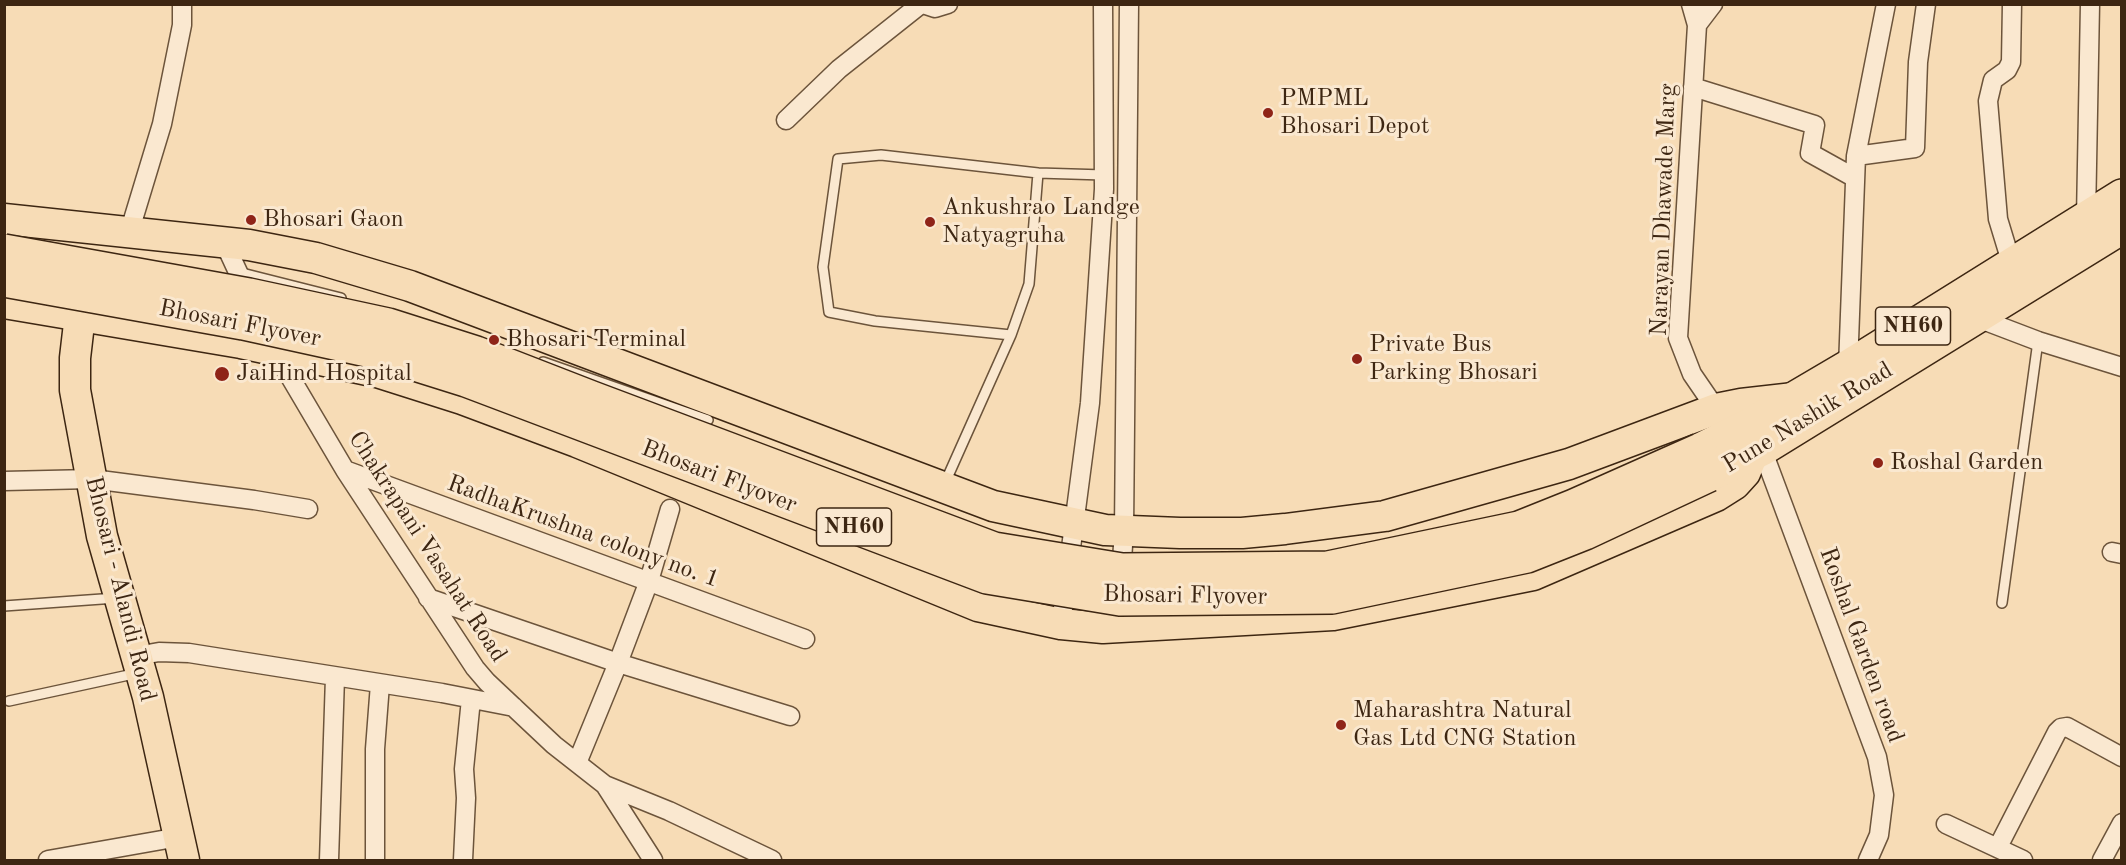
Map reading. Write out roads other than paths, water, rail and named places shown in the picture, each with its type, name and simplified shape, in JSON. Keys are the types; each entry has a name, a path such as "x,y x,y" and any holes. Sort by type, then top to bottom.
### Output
{"highway":[{"name":"Pune Nashik Road","path":"1705,463 1746,427 1848,367 2121,196"},
{"name":"Pune Nashik Road","path":"1705,463 1758,452 2121,227"},
{"name":"Bhosari Flyover","path":"4,251 249,295 388,325 476,353 592,399 994,549 1122,570 1328,568 1519,528 1574,506 1705,463"},
{"name":"Bhosari Flyover","path":"4,280 243,323 380,352 466,380 987,577 1120,599 1332,597 1527,555 1585,533 1705,463"}],"main road":[{"path":"4,219 224,242 316,258 410,286 712,411 943,487 993,506 1105,530 1180,533 1242,532 1297,528 1385,516 1569,464 1716,409 1794,398"},
{"path":"4,303 274,350 377,372 462,399 677,498 978,606 1061,624 1119,628 1333,615 1533,575 1716,496 1745,473 1758,452"},
{"name":"Bhosari - Alandi Road","path":"80,315 75,358 75,390 102,536 139,664 182,849"},
{"path":"677,498 712,411"}],"street":[{"path":"129,233 162,124 182,25 183,4"},
{"path":"786,120 839,69 922,4 935,8 948,4"},
{"path":"1061,624 1086,435 1104,175 1103,4"},
{"path":"1119,628 1124,530 1130,4"},
{"name":"Narayan Dhawade Marg","path":"1691,4 1697,24 1678,338 1692,374 1716,409"},
{"path":"1697,24 1713,4"},
{"path":"1848,367 1856,156 1886,4"},
{"path":"1856,156 1915,148 1917,62 1926,4"},
{"path":"2012,4 2011,62 2007,70 1993,80 1988,100 1998,219 2012,265"},
{"path":"2086,218 2090,4"},
{"path":"1692,87 1815,125 1810,153 1855,178"},
{"name":"Chakrapani Vasahat Road","path":"224,242 274,350 345,470 475,668 554,745 605,785 653,861"},
{"path":"1975,317 2038,341 2121,367"},
{"name":"Roshal Garden road","path":"1758,452 1877,757 1884,795 1879,835 1868,861"},
{"name":"RadhaKrushna colony no. 1","path":"345,470 805,639"},
{"path":"4,481 92,479 308,509"},
{"path":"577,763 649,581 677,498"},
{"path":"428,598 618,663 790,717"},
{"path":"139,664 159,652 189,653 516,708"},
{"path":"329,861 335,677"},
{"path":"375,861 375,749 380,684"},
{"path":"463,861 466,798 464,769 471,699"},
{"path":"1998,847 2056,732 2061,728 2067,728 2121,757"},
{"path":"605,785 669,811 772,861"},
{"path":"2102,861 2121,823"},
{"path":"1946,824 2023,861"},
{"path":"48,861 182,849"}],"lane":[{"path":"1011,335 875,321 829,312 823,267 838,159 881,155 1038,173 1104,175"},
{"path":"943,487 1011,335 1029,284 1038,173"},
{"path":"238,272 354,302"},
{"path":"2002,603 2038,341"},
{"path":"534,359 712,411"},
{"path":"4,606 120,597"},
{"path":"9,701 139,664"}],"place":[{"name":"PMPML Bhosari Depot","path":"1268,113"},
{"name":"Bhosari Gaon","path":"251,220"},
{"name":"Ankushrao Landge Natyagruha","path":"930,222"},
{"name":"Bhosari Terminal","path":"494,340"},
{"name":"Private Bus Parking Bhosari","path":"1357,359"},
{"name":"JaiHind Hospital","path":"222,374"},
{"name":"Roshal Garden","path":"1878,463"},
{"name":"Maharashtra Natural Gas Ltd CNG Station","path":"1341,725"}]}
